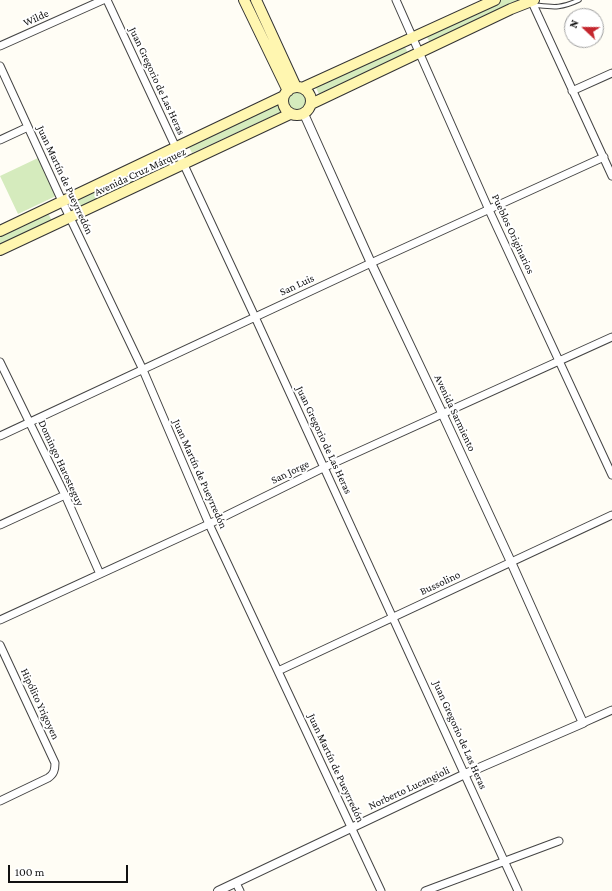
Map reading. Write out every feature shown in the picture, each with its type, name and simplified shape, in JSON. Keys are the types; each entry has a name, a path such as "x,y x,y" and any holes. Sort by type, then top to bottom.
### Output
{"main road":[{"path":"244,0 292,91"},
{"path":"256,0 292,91"},
{"name":"Avenida Cruz Márquez","path":"0,230 176,148 292,91 495,0"},
{"path":"311,104 511,9 533,1"},
{"path":"292,91 308,92 311,104 308,111 297,116 290,114 284,108 283,100 292,91"},
{"name":"Avenida Cruz Márquez","path":"0,250 290,114"}],"street":[{"name":"Wilde","path":"0,46 103,0"},
{"name":"Juan Gregorio de Las Heras","path":"107,0 256,317 518,891"},
{"name":"Pueblos Originarios","path":"396,0 489,210 612,475"},
{"path":"533,1 572,92 612,176"},
{"name":"Juan Martín de Pueyrredón","path":"0,66 62,201 143,370 209,524 381,891"},
{"path":"572,92 612,73"},
{"name":"Avenida Sarmiento","path":"304,114 371,263 511,562 583,723"},
{"path":"0,140 28,127"},
{"name":"San Luis","path":"0,436 371,263 604,158"},
{"name":"San Jorge","path":"0,620 209,524 325,467 612,337"},
{"name":"Domingo Harosteguy","path":"0,362 65,495 100,574"},
{"path":"0,525 65,495"},
{"name":"Bussolino","path":"278,671 612,515"},
{"name":"Hipólito Yrigoyen","path":"0,645 55,763 54,774 0,801"},
{"name":"Norberto Lucangioli","path":"218,891 465,774 612,710"},
{"path":"426,891 559,842"},
{"path":"236,883 240,891"}],"lane":[{"path":"533,1 558,7 566,6 579,0"}],"green space":[{"path":"501,0 518,0 519,2 430,43 426,35"},
{"path":"404,45 408,53 319,94 315,86"},
{"path":"297,92 303,95 306,101 303,107 297,110 291,107 288,101 291,95"},
{"path":"277,104 281,112 192,153 188,145"},
{"path":"38,158 56,196 18,214 0,176"},
{"path":"165,158 169,166 80,207 76,199"},
{"path":"48,213 52,221 0,245 0,235"}]}
